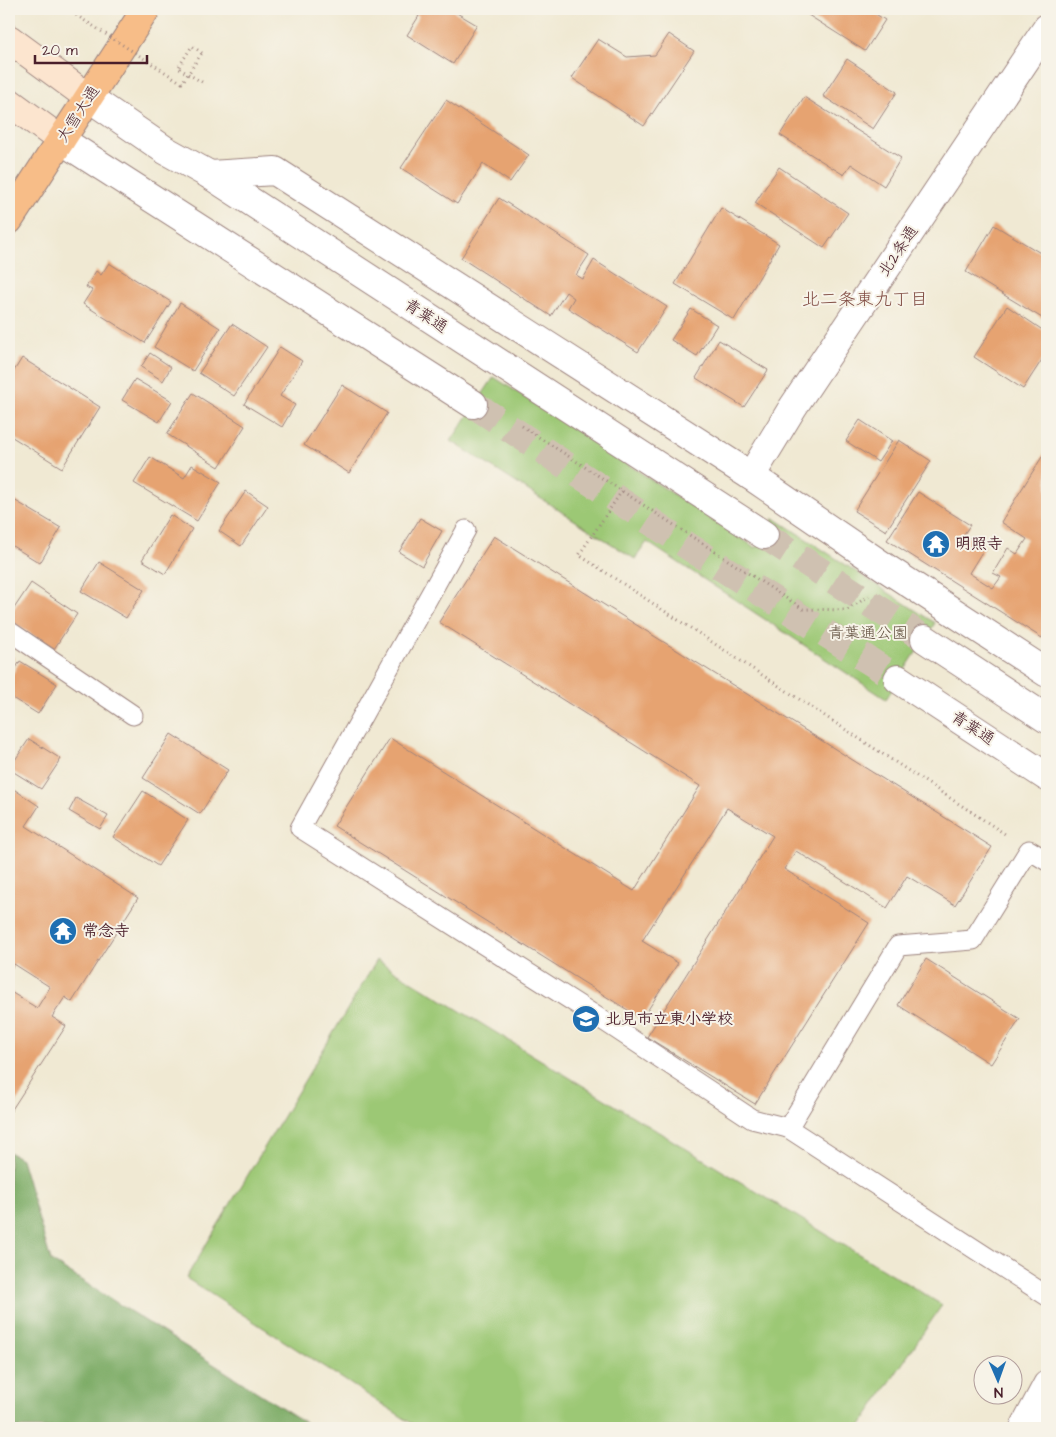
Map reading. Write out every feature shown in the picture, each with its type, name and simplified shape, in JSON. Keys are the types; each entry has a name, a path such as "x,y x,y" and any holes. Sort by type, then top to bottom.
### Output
{"highway":[{"name":"大雪大通","path":"9,220 146,9"}],"main road":[{"path":"9,39 88,97"},
{"path":"9,102 61,140"}],"street":[{"name":"北2条通","path":"751,476 793,407 1047,28"},
{"name":"青葉通","path":"88,97 165,150 210,175 764,535"},
{"path":"61,140 473,404"},
{"path":"210,175 275,171 751,476 889,570 1047,673"},
{"path":"925,639 1047,719"},
{"name":"青葉通","path":"898,680 1047,777"},
{"path":"1024,1428 1045,1395"}],"lane":[{"path":"466,530 300,828 607,1023 752,1119 788,1128 1047,1296"},
{"path":"9,631 133,715"},
{"path":"788,1128 898,946 973,940 1029,850 1047,861"}],"path":[{"path":"80,9 76,15 182,83 202,53 192,46 178,68 202,82"},
{"path":"622,491 579,555 1029,850"}],"green space":[{"name":"青葉通公園","path":"494,377 756,548 774,518 935,623 886,699 647,542 635,559 451,441"},
{"path":"377,960 942,1305 859,1428 419,1428 186,1278"},
{"path":"9,1152 21,1159 51,1261 314,1428 9,1428"}],"building":[{"path":"408,9 450,9 477,25 453,64 407,35 419,16"},
{"path":"808,9 868,9 885,20 865,51 805,13"},
{"path":"669,34 694,51 644,126 572,78 598,39 627,57 655,55"},
{"path":"847,59 897,92 873,129 823,96"},
{"path":"804,97 901,158 884,186 851,164 844,175 780,135"},
{"path":"446,100 529,155 510,182 483,164 457,204 401,168"},
{"path":"779,167 848,213 824,248 755,203"},
{"path":"499,198 589,255 576,275 583,279 594,260 667,307 638,352 568,308 574,298 566,292 551,316 461,258"},
{"path":"721,208 779,244 734,320 675,284"},
{"path":"994,225 1047,257 1047,321 966,272"},
{"path":"109,263 171,302 145,343 83,304 92,290 86,287 96,271 101,275"},
{"path":"180,303 220,328 193,371 154,347"},
{"path":"1007,306 1047,333 1047,352 1023,389 974,357"},
{"path":"691,309 717,325 697,356 671,340"},
{"path":"232,324 267,347 234,396 199,373"},
{"path":"719,340 768,370 744,407 696,378"},
{"path":"280,347 302,361 280,396 295,405 282,427 244,404"},
{"path":"150,353 171,367 163,381 141,367"},
{"path":"22,358 100,407 62,468 9,435 9,379"},
{"path":"135,379 172,401 159,422 122,400"},
{"path":"342,385 387,413 349,473 304,445"},
{"path":"193,393 245,426 219,467 167,434"},
{"path":"860,420 892,441 878,462 846,441"},
{"path":"899,440 931,461 886,531 854,511"},
{"name":"明照寺","path":"1047,449 1047,629 1042,638 887,540 918,492 970,525 964,534 985,547 969,573 993,588 1001,577 993,573 1008,548 1017,554 1027,539 1001,522"},
{"path":"150,457 184,478 192,465 221,482 197,521 134,483"},
{"path":"246,491 268,506 241,546 219,531"},
{"path":"9,497 61,528 40,563 9,544"},
{"path":"170,515 192,529 165,574 142,560"},
{"path":"420,518 442,531 422,566 399,552"},
{"path":"494,536 992,847 955,905 907,876 887,908 796,851 784,869 869,923 755,1104 647,1037 773,836 727,808 642,941 678,963 642,1019 334,826 390,738 634,891 700,786 439,622"},
{"path":"99,562 144,590 126,618 81,591"},
{"path":"31,583 77,614 54,649 9,620 9,616"},
{"path":"9,654 14,658 9,667"},
{"path":"20,661 57,684 38,714 9,696 9,680"},
{"path":"171,734 228,770 200,814 143,778"},
{"path":"29,739 61,759 41,789 9,769"},
{"name":"常念寺","path":"9,786 39,806 26,826 138,898 72,1002 65,997 52,1017 66,1026 9,1114 9,991 37,1008 50,987 14,964 9,973"},
{"path":"143,791 188,820 158,866 113,837"},
{"path":"76,798 108,816 100,829 69,811"},
{"path":"926,959 1020,1019 991,1064 898,1005"}],"tunnel":[{"path":"473,404 691,548 898,679"},
{"path":"764,535 925,639"}],"place":[{"name":"明照寺","path":"936,544"},
{"name":"常念寺","path":"63,931"},
{"name":"北見市立東小学校","path":"586,1019"}],"district":[{"name":"北二条東九丁目","path":"865,299"}]}
